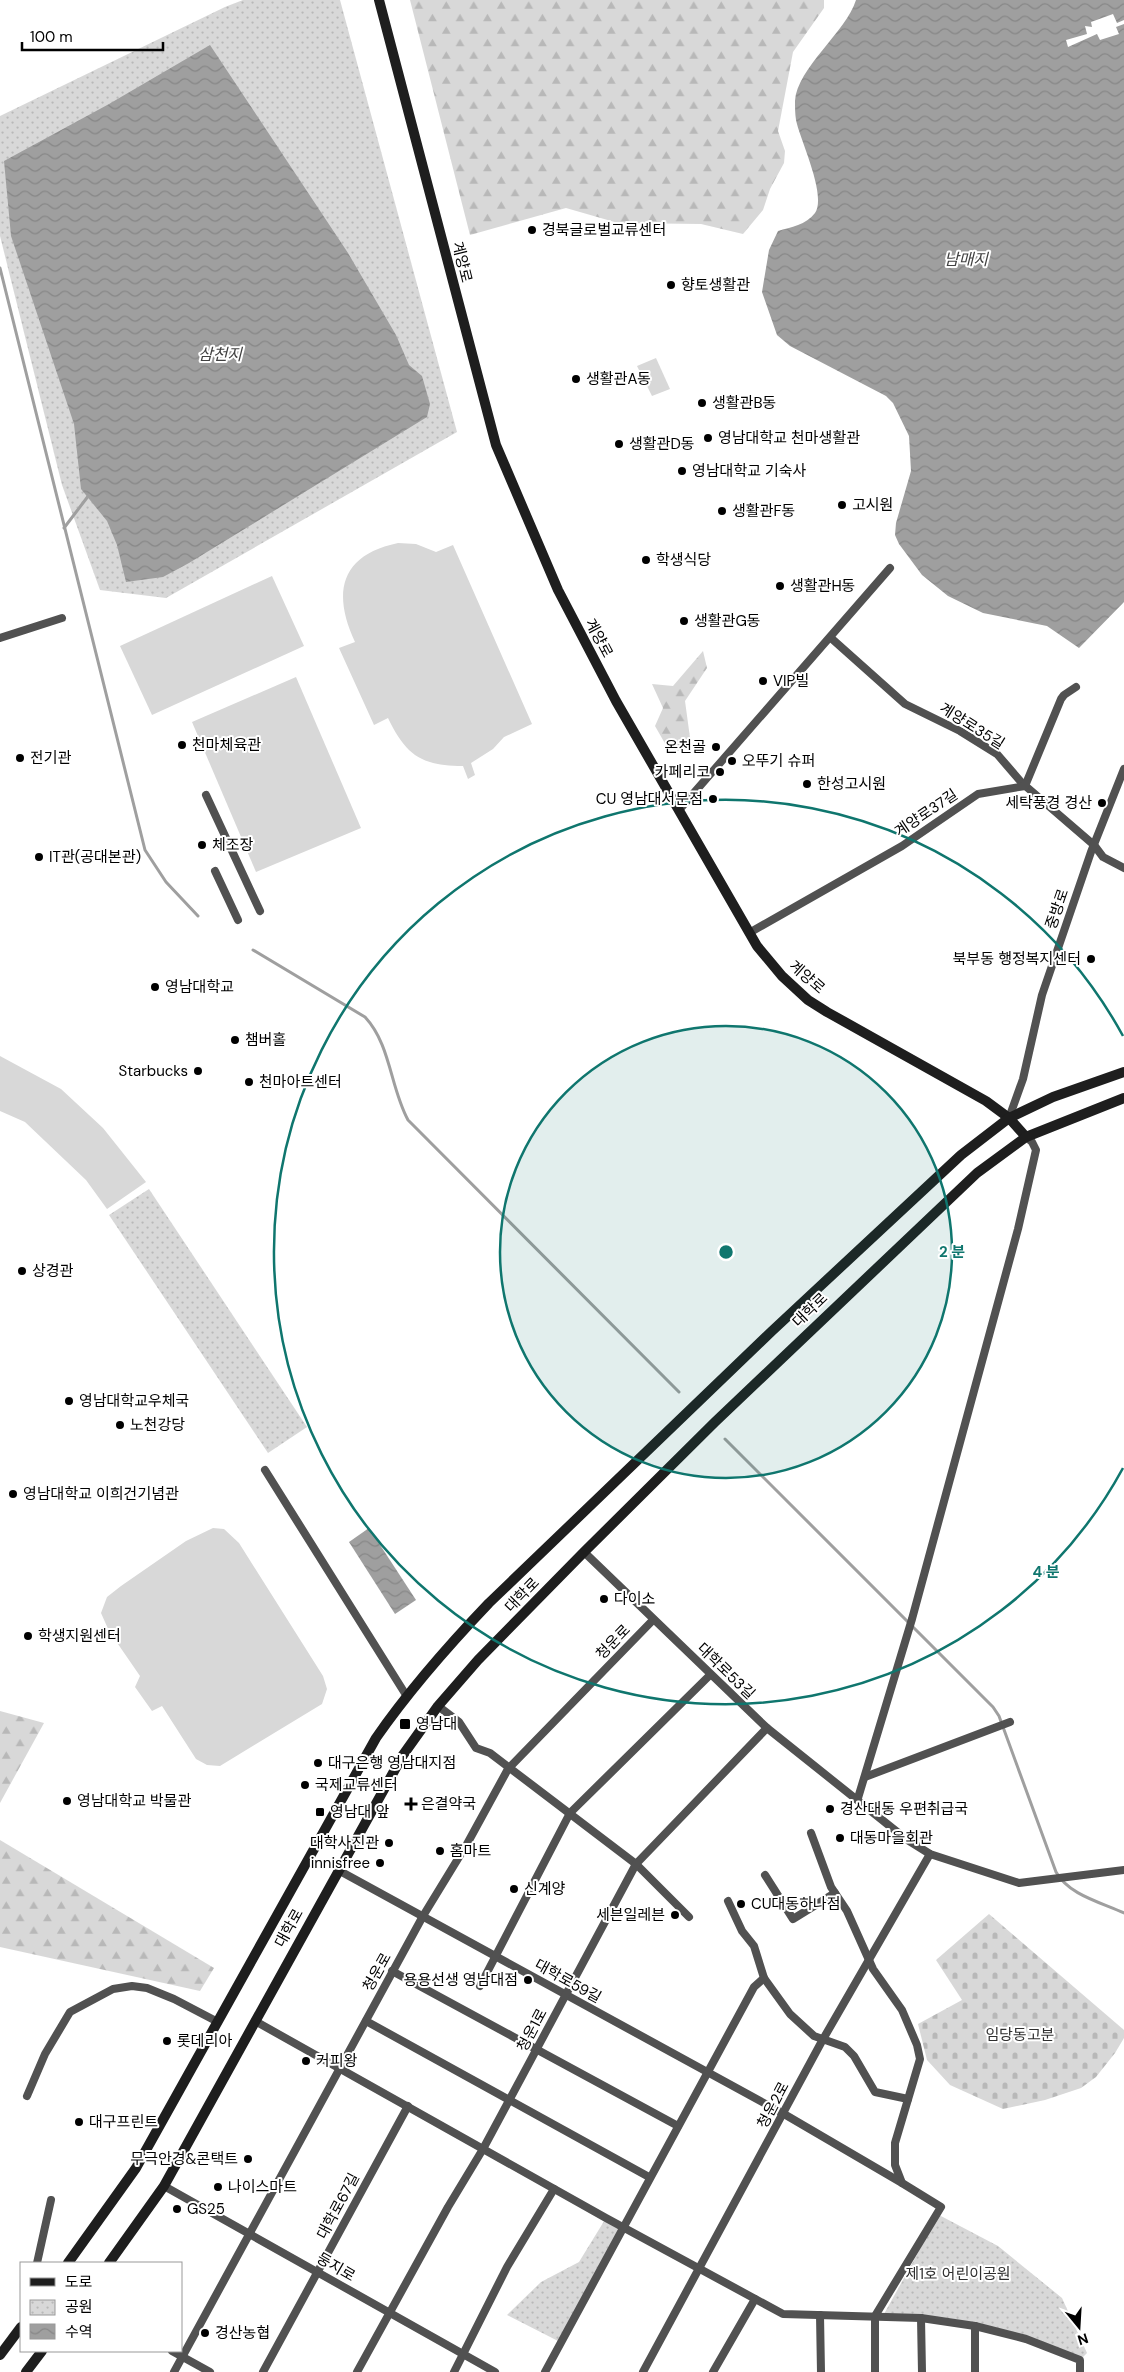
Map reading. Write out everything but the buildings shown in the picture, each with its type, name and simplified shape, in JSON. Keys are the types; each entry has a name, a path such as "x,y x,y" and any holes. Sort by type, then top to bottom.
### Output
{"main road":[{"name":"계양로","path":"379,0 496,445 558,590 584,642 679,810 749,933 782,976 808,1000 986,1101 1008,1118 1026,1138"},
{"path":"69,2262 136,2168 216,2021 376,1738 406,1694 489,1603 765,1338 961,1155 1008,1118 1052,1097 1124,1072"},
{"name":"대학로","path":"110,2262 164,2186 403,1755 438,1706 478,1660 714,1422 977,1173 1026,1138 1124,1098"},
{"path":"0,2355 20,2328"},
{"path":"31,2352 34,2361 33,2372"},
{"path":"26,2372 41,2352"}],"street":[{"path":"679,810 831,638 890,568"},
{"path":"0,638 62,618"},
{"name":"계양로35길","path":"831,638 906,704 960,731 997,754 1025,786 1094,845 1103,857 1124,868"},
{"path":"1025,786 1061,699 1076,687"},
{"name":"중방로","path":"1008,1118 1023,1079 1042,995 1094,845 1124,769"},
{"name":"계양로37길","path":"749,933 902,846 978,794 1025,786"},
{"path":"206,795 260,911"},
{"path":"216,871 238,920"},
{"path":"858,1798 906,1631 912,1619 1018,1229 1036,1150 1032,1142 1026,1138"},
{"path":"265,1470 406,1694"},
{"name":"대학로53길","path":"584,1552 767,1728 858,1798 906,1839 930,1854 1019,1883 1124,1870"},
{"name":"청운로","path":"174,2372 423,1916 467,1844 508,1769 653,1620"},
{"path":"480,1986 570,1813 710,1675"},
{"path":"438,1706 459,1722 476,1748 490,1753 508,1769 570,1813 636,1864 689,1917"},
{"path":"865,1777 1010,1722"},
{"name":"청운1로","path":"357,2372 510,2100 636,1864 767,1728"},
{"path":"811,1833 825,1874 847,1911 868,1959 902,2010 917,2045 920,2059 895,2143 895,2165 902,2183"},
{"name":"청운2로","path":"643,2372 698,2267 784,2114 822,2041 930,1854"},
{"name":"대학로59길","path":"338,1870 784,2114 941,2207 875,2316"},
{"path":"765,1876 793,1919 835,1893"},
{"path":"728,1901 742,1931 754,1946 764,1978 790,2014 822,2041 845,2047 854,2056 874,2092 908,2099"},
{"path":"392,1972 678,2126"},
{"path":"545,2372 622,2226 754,1987 764,1978"},
{"path":"27,2096 45,2054 70,2012 112,1989 132,1986 147,1988 174,1999 216,2021"},
{"path":"366,2020 649,2177"},
{"path":"254,2021 554,2189 783,2314 921,2318 975,2326 1026,2339 1080,2360 1080,2372"},
{"name":"대학로67길","path":"263,2372 408,2106"},
{"name":"둥지로","path":"164,2186 495,2372"},
{"path":"454,2372 507,2267 554,2189"},
{"path":"37,2262 51,2200"},
{"path":"723,2372 714,2370 755,2298"},
{"path":"820,2315 821,2372"},
{"path":"875,2316 875,2372"},
{"path":"921,2318 922,2372"},
{"path":"975,2326 975,2372"},
{"path":"174,2352 210,2372"}],"green space":[{"name":"삼천지","path":"243,0 340,0 457,432 166,598 100,590 62,485 0,236 0,116"},
{"path":"410,0 824,0 824,8 793,52 778,131 785,151 784,163 770,189 763,210 743,234 701,224 618,223 566,208 470,235"},
{"path":"656,358 670,389 652,396 637,366"},
{"path":"398,543 416,544 436,552 453,545 532,724 504,737 493,749 471,763 475,775 468,779 463,766 436,764 417,756 401,741 388,718 374,725 339,648 355,642 344,608 343,592 346,579 353,567 364,557 379,549"},
{"path":"272,576 304,646 152,715 120,646"},
{"path":"703,651 707,668 685,701 691,745 671,754 655,726 663,708 652,684 673,686"},
{"path":"296,677 361,828 256,872 192,722"},
{"path":"0,1056 61,1089 103,1128 146,1182 107,1209 86,1180 25,1122 0,1111"},
{"path":"149,1189 307,1427 268,1453 109,1215"},
{"path":"213,1528 224,1529 239,1543 323,1676 327,1689 322,1704 220,1766 207,1765 196,1759 162,1706 152,1711 135,1687 140,1676 109,1631 101,1613 107,1597 121,1586 186,1541"},
{"path":"0,1711 44,1723 0,1803"},
{"path":"0,1840 214,1968 200,1991 0,1947"},
{"name":"임당동고분","path":"989,1914 1124,2030 1124,2038 1115,2053 1096,2077 1081,2088 1045,2100 1003,2109 950,2085 927,2060 918,2024 962,2000 936,1960"},
{"name":"제1호 어린이공원","path":"939,2215 998,2246 1062,2298 1087,2353 1080,2360 1008,2334 955,2319 884,2314"},
{"path":"606,2218 622,2226 560,2342 507,2315 541,2282 579,2262"}],"water":[{"name":"남매지","path":"856,0 1124,0 1124,602 1079,648 1047,626 983,613 948,596 922,575 899,544 895,535 896,523 911,471 909,436 893,403 886,396 790,346 777,335 762,292 769,250 778,231 807,220 815,213 818,205 818,194 812,167 796,120 795,101 798,88 813,63 843,25"},
{"name":"삼천지","path":"210,45 348,253 396,335 409,365 422,376 430,404 427,417 189,563 163,577 126,582 117,545 107,521 81,489 74,424 11,236 4,161 109,104"},
{"path":"369,1528 416,1600 395,1614 349,1542"}],"pier":[{"path":"1113,14 1117,23 1124,20 1124,24 1116,27 1119,34 1100,40 1097,34 1068,47 1066,40 1087,34 1085,26 1092,27 1091,22"}],"waterway":[{"path":"0,268 145,850 166,882 198,916"},
{"path":"64,528 89,495"},
{"path":"253,950 365,1017 374,1028 380,1040 397,1094 408,1120 679,1392"},
{"path":"725,1439 993,1707 999,1716 1056,1872 1069,1887 1077,1892 1124,1913"}],"place":[{"name":"경북글로벌교류센터","path":"532,230"},
{"name":"향토생활관","path":"671,285"},
{"name":"생활관A동","path":"576,379"},
{"name":"생활관B동","path":"702,403"},
{"name":"영남대학교 천마생활관","path":"708,438"},
{"name":"생활관D동","path":"619,444"},
{"name":"영남대학교 기숙사","path":"682,471"},
{"name":"고시원","path":"842,505"},
{"name":"생활관F동","path":"722,511"},
{"name":"학생식당","path":"646,560"},
{"name":"생활관H동","path":"780,586"},
{"name":"생활관G동","path":"684,621"},
{"name":"VIP빌","path":"763,681"},
{"name":"천마체육관","path":"182,745"},
{"name":"온천골","path":"716,747"},
{"name":"전기관","path":"20,758"},
{"name":"오뚜기 슈퍼","path":"732,761"},
{"name":"카페리코","path":"720,772"},
{"name":"한성고시원","path":"807,784"},
{"name":"CU 영남대서문점","path":"713,799"},
{"name":"세탁풍경 경산","path":"1102,803"},
{"name":"체조장","path":"202,845"},
{"name":"IT관(공대본관)","path":"39,857"},
{"name":"북부동 행정복지센터","path":"1091,959"},
{"name":"영남대학교","path":"155,987"},
{"name":"챔버홀","path":"235,1040"},
{"name":"Starbucks","path":"198,1071"},
{"name":"천마아트센터","path":"249,1082"},
{"name":"상경관","path":"22,1271"},
{"name":"영남대학교우체국","path":"69,1401"},
{"name":"노천강당","path":"120,1425"},
{"name":"영남대학교 이희건기념관","path":"13,1494"},
{"name":"다이소","path":"604,1599"},
{"name":"학생지원센터","path":"28,1636"},
{"name":"영남대","path":"405,1724"},
{"name":"대구은행 영남대지점","path":"318,1763"},
{"name":"국제교류센터","path":"305,1785"},
{"name":"영남대학교 박물관","path":"67,1801"},
{"name":"은결약국","path":"411,1804"},
{"name":"경산대동 우편취급국","path":"830,1809"},
{"name":"영남대 앞","path":"320,1812"},
{"name":"대동마을회관","path":"840,1838"},
{"name":"대학사진관","path":"389,1843"},
{"name":"홈마트","path":"440,1851"},
{"name":"innisfree","path":"380,1863"},
{"name":"신계양","path":"514,1889"},
{"name":"CU대동하나점","path":"741,1904"},
{"name":"세븐일레븐","path":"675,1915"},
{"name":"용용선생 영남대점","path":"528,1980"},
{"name":"롯데리아","path":"167,2041"},
{"name":"커피왕","path":"306,2061"},
{"name":"대구프린트","path":"79,2122"},
{"name":"무극안경&콘택트","path":"248,2159"},
{"name":"나이스마트","path":"218,2187"},
{"name":"GS25","path":"177,2209"},
{"name":"경산농협","path":"205,2333"}]}
